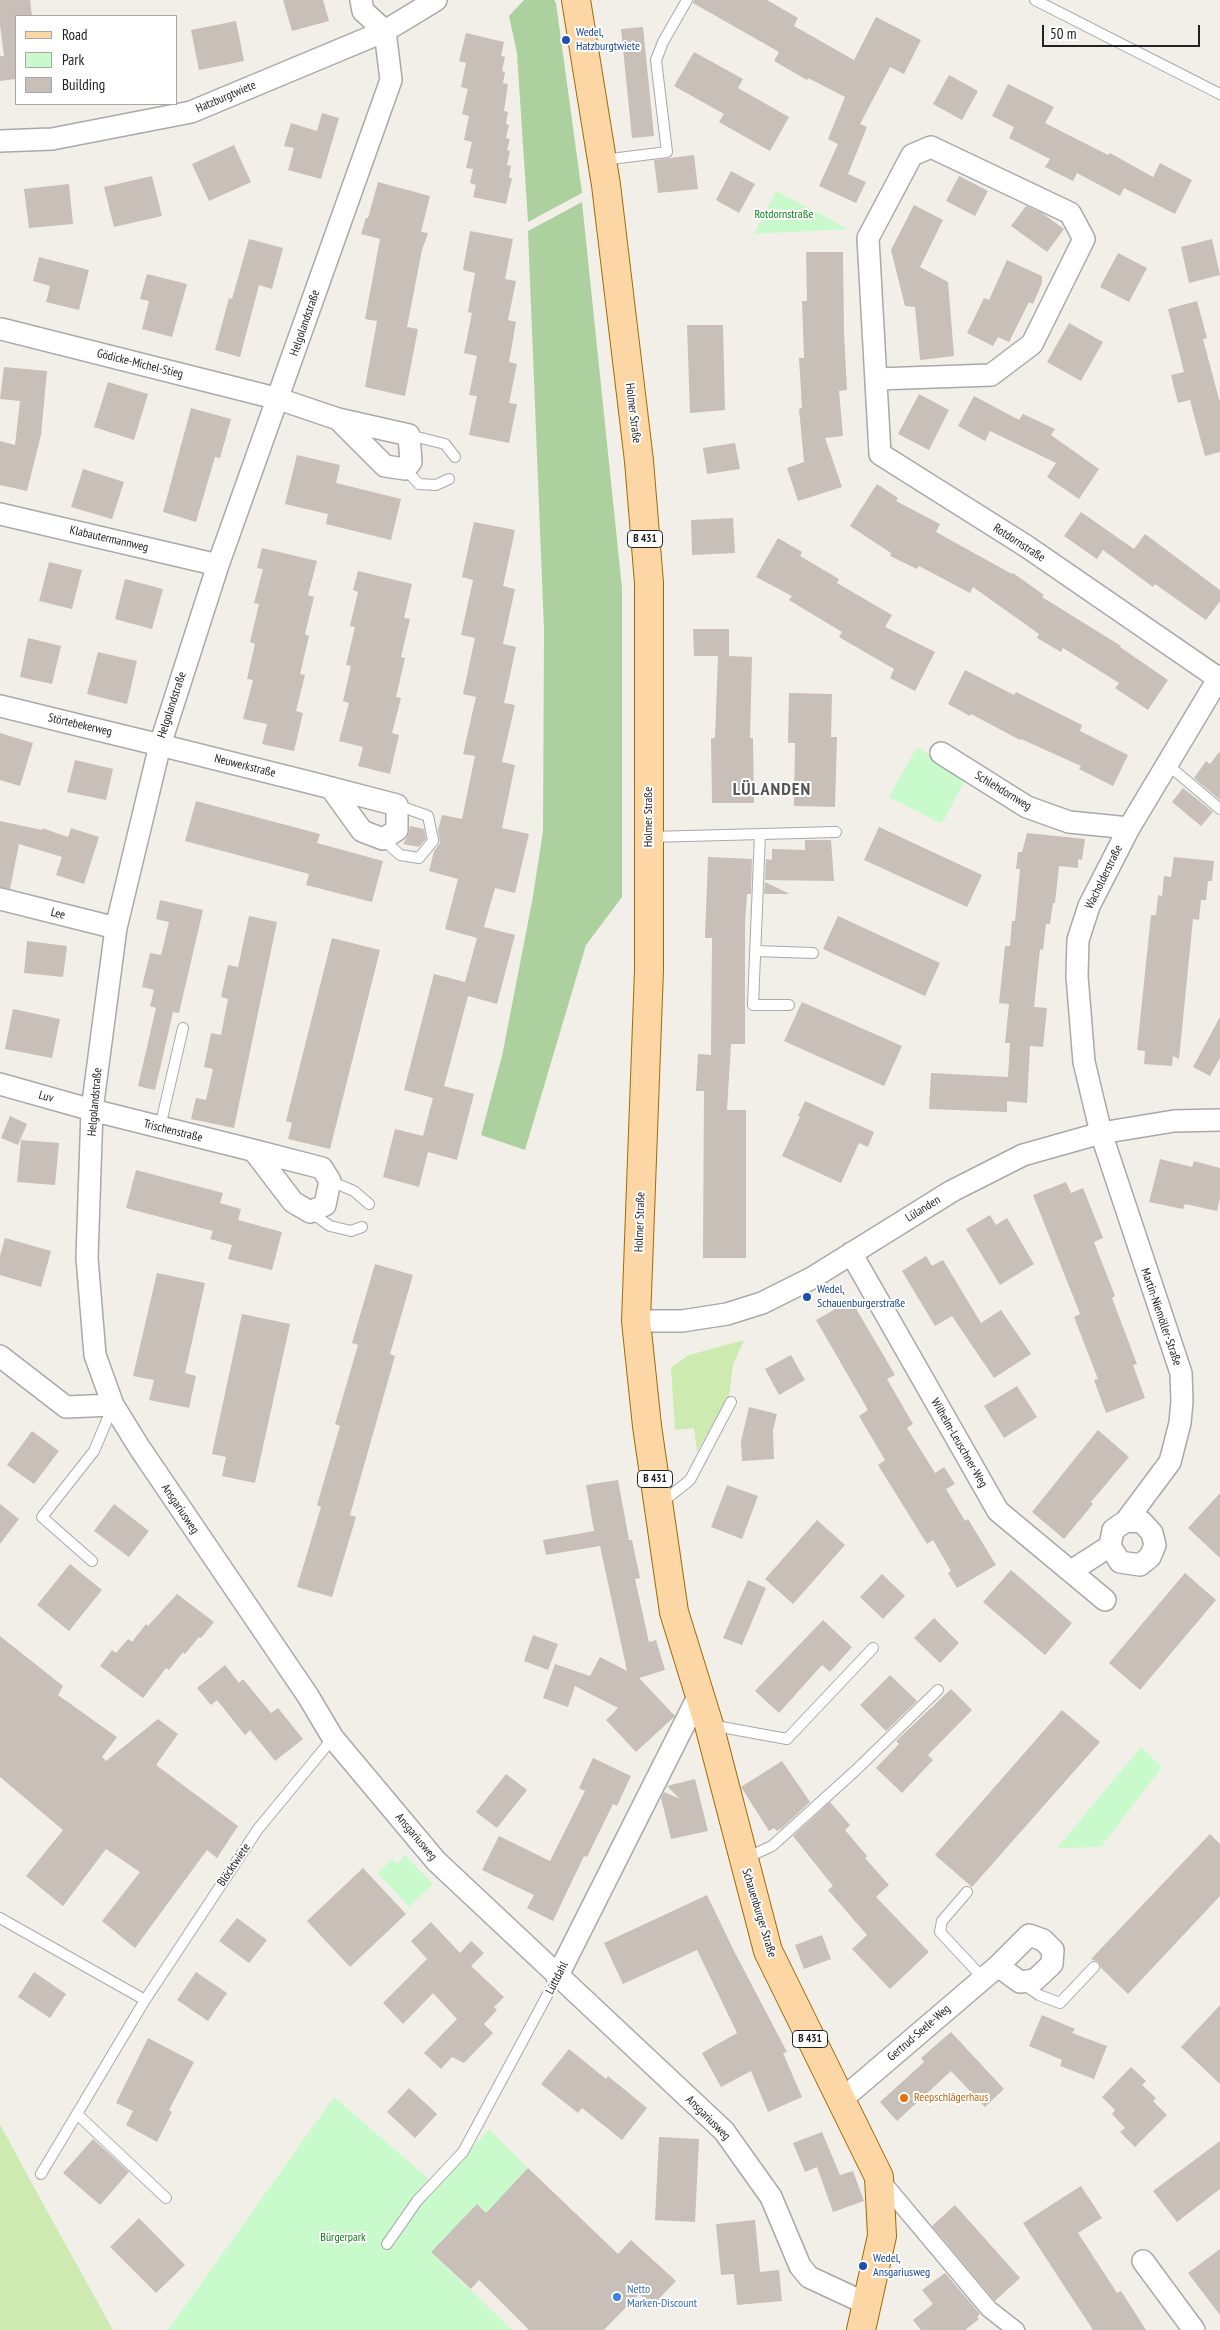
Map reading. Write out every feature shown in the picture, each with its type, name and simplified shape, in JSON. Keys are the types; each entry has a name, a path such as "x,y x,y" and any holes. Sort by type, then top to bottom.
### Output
{"main road":[{"name":"Holmer Straße","path":"576,0 602,160 640,461 649,583 649,970 636,1321 647,1426 674,1612 681,1634"},
{"name":"Schauenburger Straße","path":"681,1634 709,1725 742,1859 768,1951 879,2177 882,2236 867,2304"},
{"name":"B 431","path":"862,2330 867,2304"}],"street":[{"path":"361,0 363,10 385,31"},
{"name":"Hatzburgtwiete","path":"0,141 52,139 191,112 385,31 436,0"},
{"name":"Helgolandstraße","path":"114,1405 95,1355 88,1258 92,1110 116,928 160,744 218,564 279,399 391,80 385,31"},
{"name":"Rotdornstraße","path":"877,379 991,375 1032,344 1084,239 1070,213 931,147 912,156 868,238 880,454 1026,546 1219,677"},
{"name":"Gödicke-Michel-Stieg","path":"1,329 279,399 338,419 410,435"},
{"path":"338,419 385,466 406,469 411,462 410,435"},
{"name":"Klabautermannweg","path":"0,514 218,564"},
{"name":"Wacholderstraße","path":"1100,1133 1084,1062 1077,976 1078,940 1089,906 1129,828 1219,677"},
{"name":"Störtebekerweg","path":"0,706 160,744"},
{"name":"Neuwerkstraße","path":"160,744 397,805"},
{"name":"Schlehdornweg","path":"941,753 1026,807 1069,822 1129,828"},
{"path":"331,788 362,831 383,840 397,830 397,805"},
{"name":"Lee","path":"0,899 116,928"},
{"name":"Luv","path":"0,1084 92,1110"},
{"name":"Trischenstraße","path":"92,1110 322,1168 330,1181"},
{"name":"Lülanden","path":"636,1321 682,1321 727,1314 753,1306 812,1278 952,1192 1023,1155 1100,1133 1174,1121 1220,1120"},
{"name":"Martin-Niemöller-Straße","path":"1100,1133 1181,1373 1180,1423 1170,1462 1126,1521 1113,1530 1110,1546"},
{"path":"254,1151 292,1202 310,1212 325,1205 330,1181"},
{"name":"Wilhelm-Leuschner-Weg","path":"851,1253 998,1511 1105,1600"},
{"path":"0,1356 66,1407 114,1405"},
{"name":"Ansgariusweg","path":"114,1405 139,1447 308,1696 334,1738 436,1861 724,2131 771,2196 800,2266 809,2277 867,2304"},
{"path":"1070,1571 1110,1546 1120,1562 1140,1564 1150,1557 1155,1546 1152,1533 1142,1522 1126,1521"},
{"name":"Lüttdahl","path":"558,1977 699,1695"},
{"name":"Gertrud-Seele-Weg","path":"840,2100 991,1972 1029,1934 1043,1940 1053,1950 1052,1964 1035,1980 1020,1982"},
{"path":"991,1972 1020,1982"},
{"path":"879,2177 989,2309 1016,2330"},
{"path":"1143,2260 1194,2330"}],"lane":[{"path":"602,160 667,152 656,60 663,42 673,29 687,0"},
{"path":"1035,0 1220,94"},
{"path":"410,435 445,444 455,457"},
{"path":"406,469 419,484 436,485 449,479"},
{"path":"1167,764 1220,810"},
{"path":"383,840 400,855 418,858 433,841 428,816 397,805"},
{"path":"649,837 836,832"},
{"path":"760,834 753,1005 789,1005"},
{"path":"755,951 813,953"},
{"path":"160,1127 183,1028"},
{"path":"330,1181 354,1191 368,1204"},
{"path":"310,1212 330,1226 351,1231 362,1227"},
{"path":"659,1505 690,1480 731,1402"},
{"path":"92,1561 42,1517 94,1451 114,1405"},
{"path":"709,1725 788,1739 873,1648"},
{"path":"742,1859 772,1846 856,1770 938,1690"},
{"name":"Blöcktwiete","path":"41,2174 145,2000 258,1830 334,1738"},
{"path":"967,1892 942,1921 940,1932 991,1972"},
{"path":"0,1918 145,2000"},
{"path":"1020,1982 1039,1995 1060,2003 1094,1967"},
{"name":"Lüttdahl","path":"388,2244 417,2201 463,2152 558,1977"},
{"path":"77,2114 166,2198"}],"green space":[{"path":"524,0 554,0 556,3 582,193 528,222 517,53 509,16"},
{"name":"Rotdornstraße","path":"776,191 848,229 754,234"},
{"path":"582,202 622,588 622,897 586,945 525,1150 481,1135 502,1056 532,902 543,831 544,630 528,231"},
{"path":"917,747 966,778 942,824 889,797"},
{"path":"744,1340 733,1365 729,1396 697,1452 694,1428 675,1430 671,1367 689,1355"},
{"path":"1141,1747 1162,1767 1101,1847 1057,1848"},
{"path":"405,1855 433,1884 409,1907 378,1873 392,1859 397,1864"},
{"name":"Bürgerpark","path":"334,2097 438,2187 489,2129 528,2168 486,2213 477,2204 431,2252 512,2330 168,2330"},
{"path":"0,2124 30,2180 113,2330 0,2330"}],"building":[{"path":"0,0 30,0 32,15 15,15 15,79 0,81 0,56 4,56 0,25"},
{"path":"283,0 323,0 329,21 292,31"},
{"path":"694,0 767,0 798,18 794,26 854,60 876,17 921,40 904,74 890,67 860,124 867,127 848,174 866,182 856,203 819,186 838,144 828,139 845,97 808,78 807,80 774,61 779,52 693,3"},
{"path":"236,21 244,61 199,70 191,30"},
{"path":"643,27 654,136 632,138 621,29"},
{"path":"466,33 504,42 501,56 505,57 502,71 505,72 503,83 508,84 504,111 508,112 506,124 509,125 506,138 510,139 507,150 510,151 507,165 511,166 509,178 512,178 506,204 473,197 476,185 470,183 473,169 466,168 472,142 464,140 469,116 462,114 468,89 461,87 466,63 459,61"},
{"path":"694,52 743,79 738,88 789,117 770,151 719,122 724,114 674,86"},
{"path":"949,75 978,91 962,120 933,104"},
{"path":"1008,84 1054,107 1045,123 1108,155 1110,153 1153,177 1160,163 1192,180 1175,214 1124,188 1120,196 1077,173 1073,181 1045,167 1050,159 1009,138 1014,127 992,116"},
{"path":"322,113 339,118 321,179 288,170 294,148 284,146 291,123 317,131"},
{"path":"234,145 251,182 209,201 192,164"},
{"path":"694,155 698,189 658,193 654,160"},
{"path":"731,171 755,184 739,213 716,200"},
{"path":"152,176 162,216 114,227 104,187"},
{"path":"959,176 988,191 975,216 946,201"},
{"path":"378,182 430,196 421,232 428,233 422,250 407,327 418,329 405,396 365,387 377,321 365,319 380,239 361,234 366,218 368,218"},
{"path":"69,184 73,224 29,228 24,189"},
{"path":"914,205 943,220 920,267 948,282 954,356 920,360 915,307 905,306 891,250"},
{"path":"1026,206 1042,213 1064,229 1047,252 1011,226"},
{"path":"470,231 513,239 505,279 516,281 508,320 516,322 509,362 517,364 509,403 517,404 509,443 469,435 477,396 469,395 477,356 464,353 472,313 468,312 475,273 463,270"},
{"path":"249,239 283,248 272,289 259,285 240,357 215,350 229,298 232,299"},
{"path":"1212,239 1220,275 1189,283 1181,247"},
{"path":"806,252 843,252 847,390 839,391 843,436 825,438 842,487 798,501 787,468 804,462 799,409 802,408 799,358 804,358 802,301 807,301"},
{"path":"1118,253 1147,268 1129,302 1100,287"},
{"path":"39,257 89,270 79,310 46,302 50,286 33,281"},
{"path":"1007,260 1042,276 1042,283 1033,304 1029,302 1009,342 998,337 993,346 967,333 984,298 989,300"},
{"path":"147,274 187,284 172,337 142,329 149,301 140,299"},
{"path":"1197,301 1207,338 1203,339 1220,403 1220,452 1205,456 1190,400 1178,403 1171,375 1184,372 1168,309"},
{"path":"1069,323 1103,342 1081,381 1047,362"},
{"path":"687,325 723,325 725,410 690,413"},
{"path":"4,367 47,371 41,435 27,491 0,485 0,441 15,445 20,401 0,399"},
{"path":"108,382 148,394 134,440 94,427"},
{"path":"919,394 949,410 929,450 898,434"},
{"path":"974,396 1019,420 1023,414 1055,429 1051,435 1099,469 1079,499 1047,477 1056,463 990,431 985,441 958,426"},
{"path":"191,408 231,419 220,458 215,457 196,522 163,512"},
{"path":"735,443 740,469 707,474 703,448"},
{"path":"297,455 340,465 336,483 401,499 391,540 326,524 328,514 285,504"},
{"path":"83,469 124,482 112,519 71,507"},
{"path":"877,484 898,498 896,501 940,524 936,532 1013,573 1044,595 1042,597 1121,646 1168,680 1148,710 1115,688 1119,683 1063,648 1061,652 1037,638 1039,634 973,587 970,593 919,566 917,569 890,556 891,553 850,526"},
{"path":"1081,512 1134,549 1145,534 1220,590 1220,601 1206,620 1155,584 1153,587 1103,550 1097,559 1064,536"},
{"path":"733,518 735,553 692,555 691,520"},
{"path":"474,522 515,530 503,586 515,589 503,644 516,647 504,703 515,705 502,762 515,765 502,828 529,834 515,893 495,888 484,927 515,935 497,1004 468,996 444,1086 474,1094 457,1160 428,1152 419,1187 383,1177 395,1129 423,1136 433,1098 404,1090 434,974 465,982 477,938 445,929 458,879 429,871 434,851 440,843 438,830 442,815 462,819 475,756 463,754 476,697 463,694 475,638 461,635 473,580 462,577"},
{"path":"778,538 802,552 800,556 839,579 837,583 892,615 885,627 935,652 915,691 890,678 894,669 839,637 842,632 789,600 792,596 756,577"},
{"path":"262,548 317,561 308,595 314,597 305,634 309,636 300,674 305,675 296,711 303,713 294,751 262,744 267,724 243,719 253,680 247,679 255,644 250,642 259,604 254,603 263,569 257,568"},
{"path":"49,562 82,570 72,609 39,601"},
{"path":"358,571 412,584 404,618 410,619 401,657 405,658 396,697 401,698 392,733 399,735 390,774 358,766 363,747 339,741 349,703 343,701 351,666 346,665 355,627 350,626 358,592 353,590"},
{"path":"125,579 163,589 152,629 115,619"},
{"path":"693,629 729,629 729,656 752,657 750,738 753,738 754,803 712,803 711,738 715,738 718,656 694,656"},
{"path":"28,638 61,646 52,684 20,677"},
{"path":"98,652 137,661 127,704 87,694"},
{"path":"965,670 1014,695 1016,692 1082,725 1080,731 1128,755 1113,786 1079,769 1081,766 1020,740 948,704"},
{"path":"789,693 832,694 831,737 837,737 835,807 794,806 795,743 788,743"},
{"path":"0,733 33,743 20,786 0,780"},
{"path":"1220,751 1220,800 1194,778 1206,761 1210,764"},
{"path":"75,760 113,769 106,800 67,792"},
{"path":"1183,788 1213,812 1201,826 1172,802"},
{"path":"196,801 320,834 317,843 383,861 372,902 306,885 309,874 185,841"},
{"path":"0,821 42,830 42,828 68,837 71,828 99,837 84,884 56,875 62,857 19,844 10,889 0,887"},
{"path":"410,826 424,829 426,839 419,847 403,844 408,836"},
{"path":"879,827 982,875 967,907 864,860"},
{"path":"1027,833 1085,839 1082,860 1078,859 1078,868 1059,866 1055,903 1053,903 1050,924 1046,924 1043,950 1040,949 1034,1007 1047,1008 1043,1047 1030,1046 1027,1103 1007,1101 1007,1112 929,1109 931,1073 1008,1077 1010,1043 1005,1043 1009,1004 999,1003 1005,946 1010,946 1012,921 1015,921 1020,869 1016,869 1018,852 1022,852"},
{"path":"805,840 831,840 834,881 765,880 766,859 772,860 772,849 805,850"},
{"path":"708,857 752,859 751,894 747,894 745,923 745,1044 731,1044 727,1110 746,1110 746,1258 703,1258 704,1091 696,1091 698,1054 711,1055 712,938 705,938"},
{"path":"1174,857 1214,861 1212,881 1208,881 1206,900 1201,900 1199,920 1193,919 1179,1059 1173,1056 1172,1066 1144,1064 1145,1051 1137,1050 1151,915 1156,915 1158,895 1162,896 1164,876 1171,877"},
{"path":"765,882 790,894 764,894"},
{"path":"160,900 203,910 179,1013 173,1012 155,1090 138,1086 156,1008 150,1006 154,990 142,987 150,953 161,955 169,922 156,919"},
{"path":"249,916 277,922 234,1128 191,1119 196,1098 206,1100 213,1069 204,1067 211,1033 221,1035 228,999 221,997 228,965 238,967"},
{"path":"838,916 940,963 925,996 823,949"},
{"path":"332,938 380,950 330,1149 288,1139 292,1123 286,1121"},
{"path":"27,941 67,946 63,977 24,973"},
{"path":"802,1002 902,1046 884,1086 784,1041"},
{"path":"13,1009 60,1019 52,1058 5,1049"},
{"path":"1220,1017 1220,1058 1210,1076 1193,1067"},
{"path":"805,1101 874,1132 868,1147 859,1143 841,1183 782,1156 800,1117 798,1116"},
{"path":"10,1116 27,1124 18,1145 1,1138"},
{"path":"21,1140 59,1143 55,1185 17,1182"},
{"path":"1160,1159 1192,1167 1194,1161 1220,1168 1220,1198 1217,1211 1185,1204 1183,1209 1149,1202"},
{"path":"136,1170 223,1193 220,1203 241,1209 238,1220 282,1232 272,1270 228,1259 232,1245 210,1239 213,1231 126,1208"},
{"path":"1066,1182 1071,1193 1083,1188 1103,1238 1094,1242 1115,1296 1112,1298 1137,1364 1133,1365 1145,1398 1106,1413 1094,1380 1098,1379 1074,1317 1080,1314 1033,1195"},
{"path":"990,1215 996,1225 1007,1218 1034,1264 1000,1285 966,1229"},
{"path":"5,1238 51,1251 41,1287 0,1275 0,1256"},
{"path":"926,1256 932,1266 943,1260 981,1323 1001,1310 1031,1354 994,1378 952,1316 935,1326 902,1271"},
{"path":"375,1264 413,1275 390,1354 395,1356 350,1515 356,1517 332,1597 297,1587 321,1507 317,1505 340,1426 335,1424 358,1345 352,1343"},
{"path":"157,1273 205,1283 185,1373 196,1376 189,1408 149,1400 154,1380 133,1376"},
{"path":"851,1300 895,1375 887,1379 913,1424 907,1428 935,1473 944,1467 955,1484 946,1489 965,1521 968,1519 996,1565 957,1588 948,1573 951,1571 933,1540 927,1544 878,1465 885,1460 859,1416 868,1410 816,1320"},
{"path":"242,1314 290,1324 255,1483 222,1476 226,1457 212,1454"},
{"path":"791,1355 805,1380 779,1395 765,1369"},
{"path":"1017,1386 1037,1417 1004,1438 984,1406"},
{"path":"749,1407 777,1414 773,1430 774,1459 742,1461 741,1441"},
{"path":"1098,1430 1129,1457 1091,1502 1093,1504 1064,1539 1032,1512"},
{"path":"32,1431 59,1451 34,1484 7,1465"},
{"path":"618,1480 629,1540 632,1540 640,1578 635,1579 649,1642 656,1640 665,1670 639,1678 675,1716 636,1752 606,1720 618,1708 575,1686 568,1707 543,1698 555,1664 590,1676 600,1657 627,1671 600,1546 546,1555 543,1540 594,1531 586,1485"},
{"path":"727,1485 758,1496 742,1539 711,1527"},
{"path":"1220,1493 1220,1558 1188,1528"},
{"path":"0,1504 19,1519 0,1544"},
{"path":"114,1504 149,1531 129,1557 94,1531"},
{"path":"817,1520 845,1545 793,1604 765,1579"},
{"path":"70,1564 102,1590 69,1631 37,1605"},
{"path":"1011,1570 1072,1623 1045,1655 983,1602"},
{"path":"1185,1573 1216,1600 1140,1690 1109,1663"},
{"path":"882,1574 905,1596 883,1619 860,1597"},
{"path":"748,1580 766,1588 742,1645 723,1638"},
{"path":"177,1594 214,1622 185,1654 183,1652 169,1670 166,1668 143,1698 100,1666 112,1650 116,1653 128,1639 132,1642 146,1624 148,1626"},
{"path":"934,1618 959,1643 940,1663 914,1638"},
{"path":"823,1620 852,1647 830,1672 822,1665 779,1713 755,1691"},
{"path":"533,1635 558,1644 548,1670 524,1661"},
{"path":"0,1636 63,1686 58,1695 117,1737 102,1757 106,1761 158,1719 178,1734 156,1765 238,1826 217,1858 207,1850 135,1948 102,1921 140,1872 106,1849 63,1906 26,1876 63,1830 0,1777"},
{"path":"225,1665 239,1683 243,1679 271,1713 278,1708 303,1739 275,1761 250,1730 245,1735 217,1700 211,1705 197,1688"},
{"path":"890,1675 917,1701 886,1731 860,1705"},
{"path":"951,1689 972,1710 928,1755 933,1760 902,1793 876,1768 899,1744 896,1741"},
{"path":"1062,1710 1100,1742 972,1887 935,1855"},
{"path":"593,1758 631,1776 617,1806 613,1804 587,1857 584,1856 553,1921 527,1908 534,1895 482,1870 499,1836 550,1861 585,1791 579,1788"},
{"path":"782,1761 810,1802 783,1827 777,1831 774,1828 769,1831 741,1787"},
{"path":"506,1774 527,1790 497,1828 476,1812"},
{"path":"695,1779 708,1831 671,1839 661,1798 664,1792 680,1799 667,1786"},
{"path":"830,1802 850,1825 845,1830 867,1856 865,1858 889,1885 876,1897 929,1952 890,1989 852,1949 867,1935 828,1890 833,1886 793,1836"},
{"path":"1210,1834 1220,1844 1220,1896 1128,1994 1101,1968 1098,1962 1091,1959"},
{"path":"363,1868 406,1914 350,1967 307,1921"},
{"path":"707,1895 787,2052 783,2053 802,2097 768,2112 751,2071 721,2087 702,2053 737,2033 697,1950 623,1984 604,1943"},
{"path":"237,1918 267,1940 249,1963 219,1941"},
{"path":"431,1922 460,1953 471,1941 484,1953 471,1966 504,1997 494,2007 497,2010 484,2024 493,2033 464,2063 452,2057 441,2069 424,2053 457,2019 433,1993 403,2024 383,2003 427,1959 411,1941"},
{"path":"822,1935 831,1959 804,1969 795,1945"},
{"path":"34,1972 66,1994 50,2018 18,1997"},
{"path":"196,1972 227,1993 208,2021 177,2000"},
{"path":"1220,2005 1220,2084 1181,2047"},
{"path":"1042,2015 1075,2029 1072,2033 1107,2046 1094,2079 1060,2066 1062,2060 1029,2046"},
{"path":"951,2032 1004,2089 985,2107 951,2071 897,2121 880,2102 924,2062 921,2058"},
{"path":"148,2038 194,2062 169,2110 172,2112 157,2142 126,2125 133,2111 116,2103"},
{"path":"569,2049 606,2079 608,2076 647,2108 622,2140 582,2108 578,2113 541,2084"},
{"path":"1131,2067 1146,2081 1142,2085 1156,2098 1153,2101 1167,2115 1135,2147 1120,2132 1125,2128 1112,2114 1115,2110 1102,2097"},
{"path":"409,2088 437,2114 415,2138 387,2112"},
{"path":"822,2132 840,2175 853,2171 864,2201 833,2212 817,2167 805,2172 793,2143"},
{"path":"659,2137 699,2139 695,2222 655,2220"},
{"path":"93,2139 129,2172 100,2205 63,2173"},
{"path":"1220,2141 1220,2189 1177,2222 1153,2191"},
{"path":"528,2168 618,2254 631,2240 676,2281 652,2306 639,2294 604,2330 529,2330 479,2280 471,2289 431,2252 477,2204 486,2213"},
{"path":"1081,2186 1102,2218 1078,2233 1117,2293 1121,2291 1146,2330 1093,2330 1023,2223"},
{"path":"955,2205 1020,2278 995,2301 932,2226"},
{"path":"139,2218 185,2265 156,2293 110,2247"},
{"path":"755,2220 760,2272 779,2270 782,2301 737,2305 734,2274 721,2275 716,2224"},
{"path":"1220,2249 1220,2315 1188,2273"},
{"path":"945,2273 980,2314 977,2317 979,2319 965,2330 921,2330 913,2320 933,2304 922,2290"}],"place":[{"name":"Wedel, Hatzburgtwiete","path":"566,40"},
{"name":"Wedel, Schauenburgerstraße","path":"807,1297"},
{"name":"Reepschlägerhaus","path":"904,2098"},
{"name":"Wedel, Ansgariusweg","path":"863,2266"},
{"name":"Netto Marken-Discount","path":"617,2297"}],"district":[{"name":"LÜLANDEN","path":"772,790"}]}
